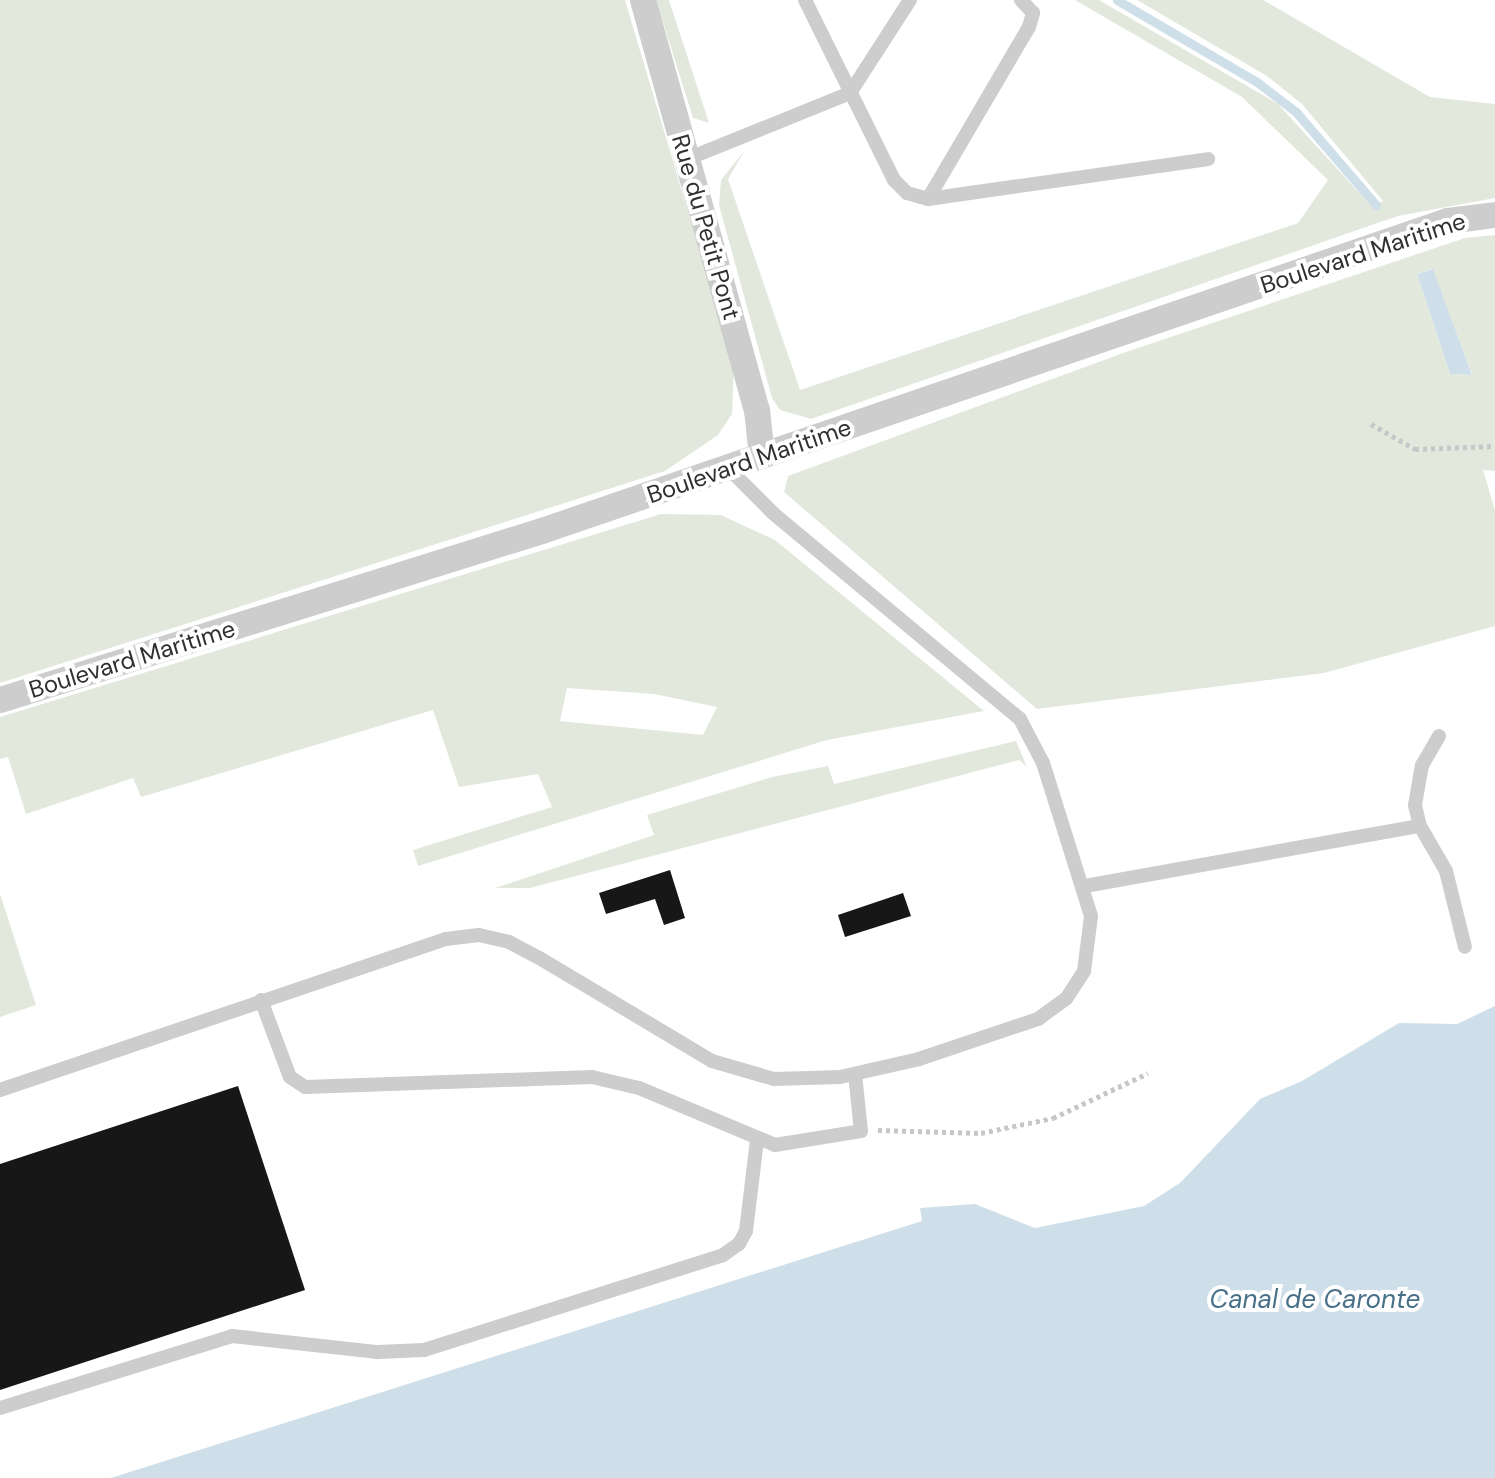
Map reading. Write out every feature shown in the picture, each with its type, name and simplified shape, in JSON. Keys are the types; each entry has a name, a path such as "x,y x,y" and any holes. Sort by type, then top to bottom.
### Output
{"street":[{"name":"Rue du Petit Pont","path":"643,0 757,410 762,456"},
{"name":"Boulevard Maritime","path":"0,700 728,468 1448,221 1495,215"}],"lane":[{"path":"805,0 894,180 907,193 928,199 1208,159"},
{"path":"687,159 850,93 910,0"},
{"path":"928,199 1029,27 1033,13 1021,0"},
{"path":"0,1090 446,939 479,935 509,942 541,959 712,1061 774,1079 855,1074 1038,1019 1066,999 1084,971 1091,942 1085,886 1043,763 1011,709 773,513 728,468"},
{"path":"1439,736 1416,786 1420,826 1446,871 1465,947"},
{"path":"1085,886 1420,826"},
{"path":"261,1000 290,1077 305,1087 592,1077 639,1088 757,1140 793,1144 861,1131 855,1074"},
{"path":"0,1408 232,1336 378,1352 424,1350 723,1255 739,1244 746,1231 757,1140"}],"path":[{"path":"1371,424 1415,449 1495,446"},
{"path":"861,1131 981,1133 1053,1118 1148,1073"}],"shaded area":[{"path":"0,0 625,0 734,366 732,414 718,435 665,471 0,683"},
{"path":"656,0 669,0 709,123 693,118"},
{"path":"1075,0 1099,0 1278,104 1372,207 1383,201 1302,104 1267,76 1137,0 1263,0 1430,97 1495,104 1495,198 1398,216 811,419 780,410 772,398 719,205 721,180 745,150 728,179 800,390 1298,223 1328,180 1242,97"},
{"path":"1495,235 1495,471 1483,470 1495,510 1495,626 1324,673 1037,709 784,492 788,476 1126,352 1465,238","holes":["1432,269 1472,374 1450,374 1417,274"]},
{"path":"661,514 721,515 775,540 984,711 827,740 418,866 413,850 552,807 538,774 459,787 433,710 141,797 133,778 26,814 8,757 0,759 0,717","holes":["567,688 654,694 717,707 703,735 560,721"]},
{"path":"1016,741 1027,767 1019,760 530,888 495,888 654,835 647,815 772,777 828,766 834,784"},
{"path":"0,894 36,1005 0,1017"}],"water":[{"path":"1433,269 1472,375 1450,374 1417,274"},
{"name":"Canal de Caronte","path":"1495,1006 1495,1478 111,1478 922,1221 920,1208 975,1204 1035,1228 1144,1206 1180,1183 1260,1099 1302,1081 1399,1023 1457,1024"}],"building":[{"path":"670,870 685,918 664,925 655,899 606,914 599,893"},
{"path":"903,893 911,916 845,937 838,915"},
{"path":"238,1086 305,1290 0,1390 0,1164"}],"waterway":[{"path":"1117,0 1257,82 1296,112 1376,205"}]}
